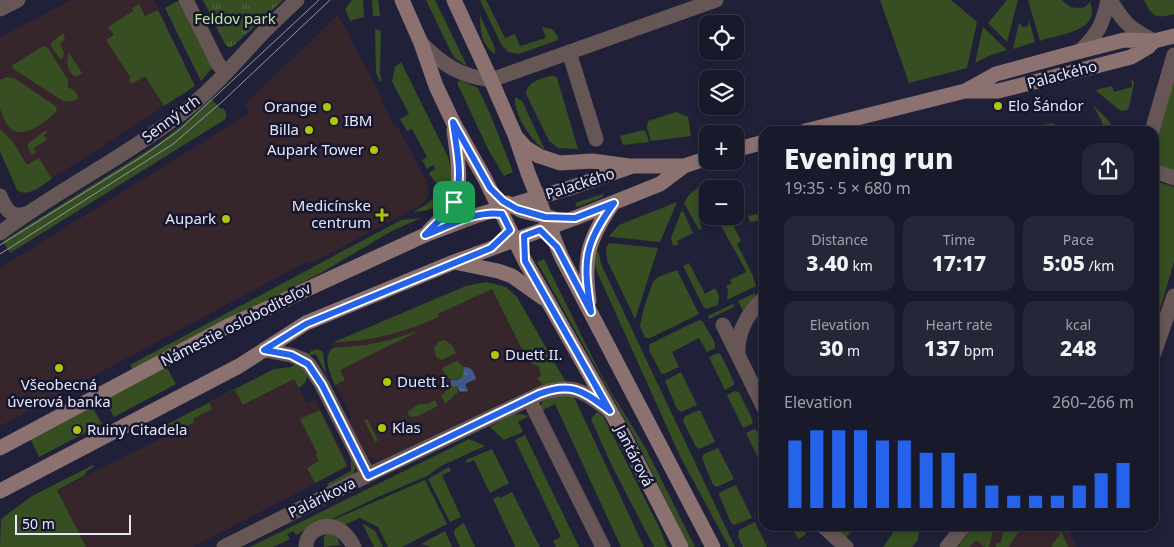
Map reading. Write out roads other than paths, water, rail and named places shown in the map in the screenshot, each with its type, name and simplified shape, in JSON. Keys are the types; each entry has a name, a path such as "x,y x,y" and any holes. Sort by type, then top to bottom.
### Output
{"street":[{"path":"0,9 18,0"},
{"path":"186,0 218,64 226,73"},
{"name":"Senný trh","path":"25,214 133,148 181,114 226,73 260,35 297,0"},
{"path":"402,0 421,43 436,86 453,122 490,188 525,217"},
{"path":"454,0 515,135 528,173 525,217 491,248 454,262"},
{"path":"421,43 436,58 455,70 478,78 491,80 716,0"},
{"path":"1109,0 1133,30 1154,41"},
{"path":"1080,51 1102,26 1109,0"},
{"name":"Palackého","path":"825,126 965,91 996,74 1080,51 1124,40 1154,41 1174,36"},
{"name":"Palackého","path":"965,91 998,92 1131,57 1154,41"},
{"path":"569,52 596,139"},
{"path":"1153,126 1174,55"},
{"path":"425,235 449,210 456,196 458,181 453,122"},
{"path":"515,135 539,156 560,163 592,161 633,166"},
{"path":"744,148 759,143"},
{"name":"Palackého","path":"525,217 563,190 633,166 684,166 699,161"},
{"name":"Palackého","path":"478,215 575,218 660,184 684,166"},
{"path":"1159,173 1174,178"},
{"path":"0,196 7,209 13,215 20,216 25,214"},
{"path":"591,312 586,278 588,253 598,226 614,203"},
{"path":"0,233 25,214"},
{"name":"Námestie osloboditeľov","path":"0,448 230,324 425,235 478,215"},
{"name":"Jantárová","path":"525,217 557,247 713,547"},
{"name":"Jantárová","path":"525,217 525,261 610,411 677,543"},
{"path":"454,262 498,271 512,276 548,301"},
{"name":"Námestie osloboditeľov","path":"0,491 230,370 306,324 454,262"},
{"path":"1159,339 1174,296"},
{"path":"738,357 738,342 742,327 750,312 759,303"},
{"path":"723,325 759,398"},
{"path":"264,350 280,352 304,360 310,366 322,385 368,476"},
{"name":"Palárikova","path":"224,547 549,390 575,389 586,393 610,411"},
{"path":"529,399 603,547"},
{"path":"700,521 704,547"},
{"name":"Palárikova","path":"306,547 308,537 316,528 334,527 344,533 354,547"},
{"path":"829,531 844,545"},
{"path":"947,547 960,531"}],"water":[{"path":"464,367 472,370 476,379 465,384 468,391 460,392 457,386 451,386 451,380 458,380 463,377"}],"tram line":[{"path":"0,245 143,156 178,131 319,0"},
{"path":"0,254 173,144 224,100 330,0"}],"place":[{"name":"Elo Šándor","path":"998,106"},
{"name":"Orange","path":"327,107"},
{"name":"IBM","path":"334,121"},
{"name":"Billa","path":"309,130"},
{"name":"Aupark Tower","path":"374,150"},
{"name":"Medicínske centrum","path":"382,215"},
{"name":"Aupark","path":"226,219"},
{"name":"Duett II.","path":"495,355"},
{"name":"Všeobecná úverová banka","path":"59,368"},
{"name":"Duett I.","path":"387,382"},
{"name":"Klas","path":"382,428"},
{"name":"Ruiny Citadela","path":"77,430"}],"park label":[{"name":"Feldov park","path":"235,19"}]}
